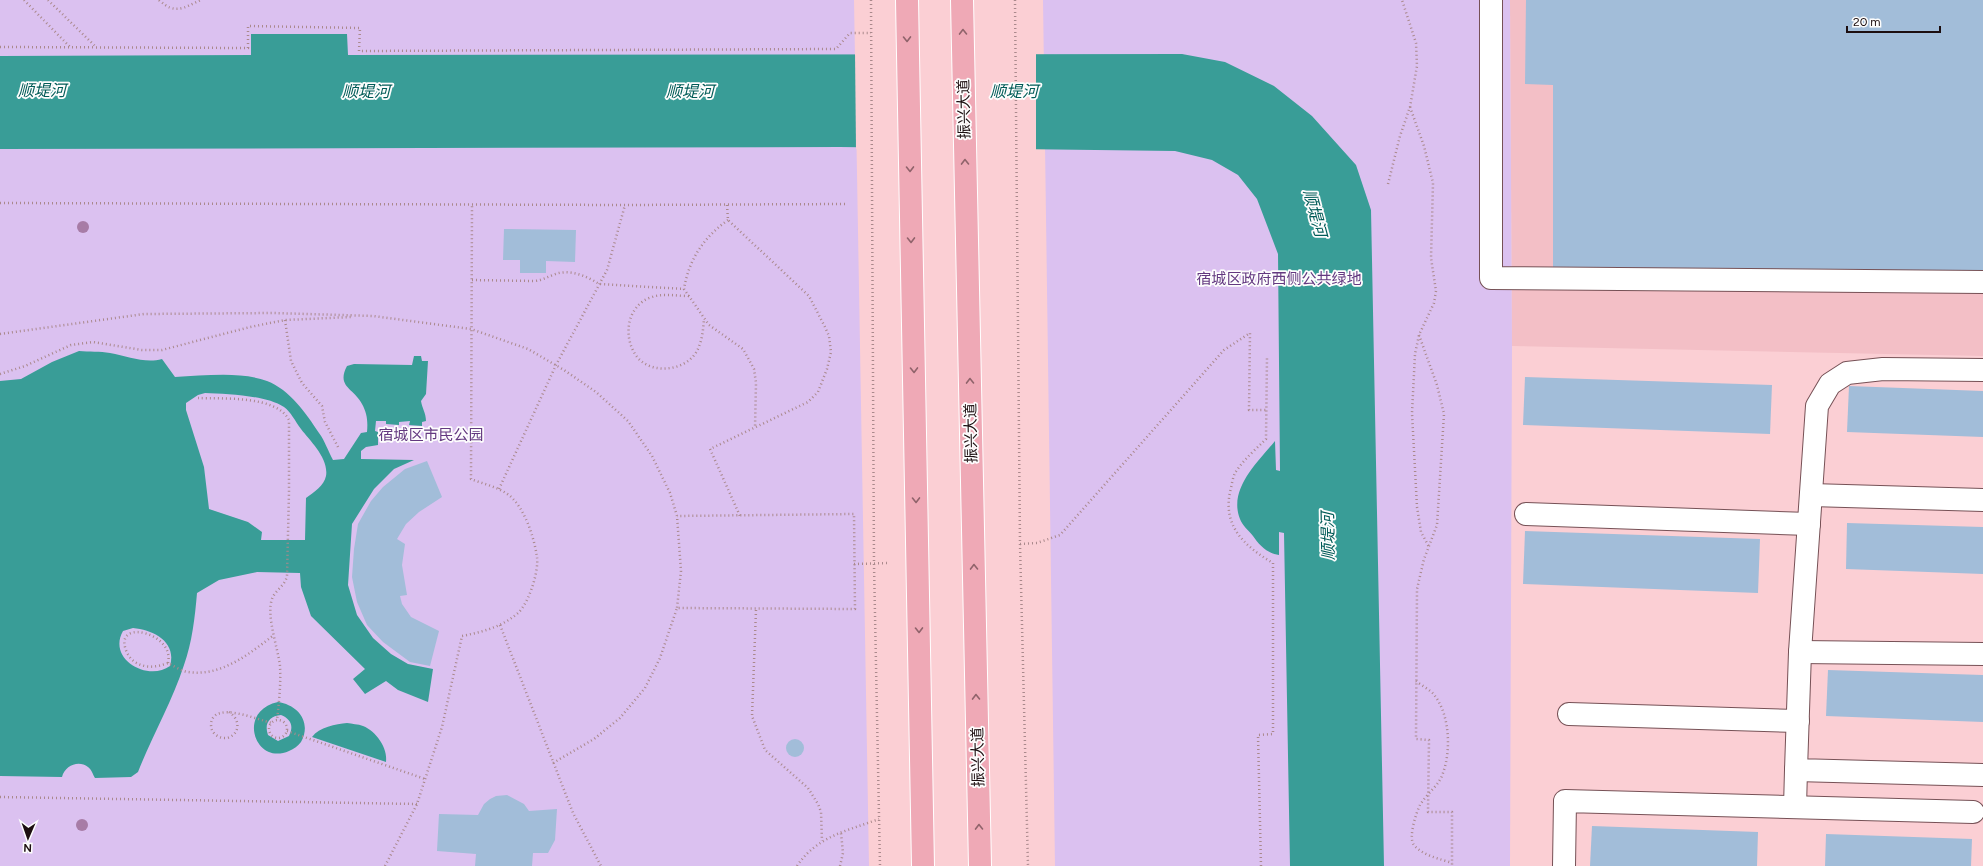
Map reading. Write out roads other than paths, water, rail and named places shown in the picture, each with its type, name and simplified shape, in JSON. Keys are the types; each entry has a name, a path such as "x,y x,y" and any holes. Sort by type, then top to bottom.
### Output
{"main road":[{"path":"907,0 924,866"},
{"name":"振兴大道","path":"962,0 980,866"}],"lane":[{"path":"1491,0 1490,278 1983,282"},
{"path":"1795,808 1800,652 1818,406 1830,384 1846,373 1883,369 1983,370"},
{"path":"1811,495 1983,500"},
{"path":"1526,514 1809,524"},
{"path":"1800,652 1983,654"},
{"path":"1569,714 1798,721"},
{"path":"1796,770 1983,775"},
{"path":"1564,866 1565,802 1973,812"}],"water":[{"name":"顺堤河","path":"251,34 347,34 348,55 1182,54 1225,62 1274,86 1312,116 1356,165 1371,210 1384,866 1290,866 1284,533 1279,532 1279,555 1271,553 1261,546 1244,526 1237,508 1241,487 1253,467 1275,441 1276,470 1280,471 1278,254 1257,199 1238,175 1212,160 1175,151 840,147 0,149 0,56 251,55"},
{"path":"79,351 102,352 149,361 162,359 175,377 233,375 267,381 283,390 303,410 321,436 333,460 344,459 361,433 367,432 367,417 364,407 345,383 344,373 347,366 354,364 412,365 414,356 421,356 422,361 428,361 426,394 421,401 426,421 422,422 422,426 409,425 410,421 399,422 399,425 386,424 386,421 376,421 375,431 378,432 378,445 366,447 361,451 361,459 414,460 394,469 374,489 352,524 348,585 357,615 373,638 391,654 408,664 433,669 428,702 398,690 386,681 365,694 353,679 365,669 311,616 301,587 300,573 257,572 219,580 197,593 193,630 184,665 174,692 138,772 131,777 95,778 88,767 77,764 66,769 62,777 0,776 0,381 21,379 52,362","holes":["205,393 256,398 267,400 284,407 318,450 325,463 326,476 321,486 306,498 305,540 261,540 262,532 248,522 209,509 204,467 186,410 186,403 198,395","133,628 149,631 167,644 170,650 170,666 161,670 151,671 132,665 125,659 120,651 120,641 123,631"]},
{"path":"278,702 292,707 301,716 304,721 304,735 301,742 296,747 289,751 277,754 267,751 260,744 255,736 254,725 257,716 265,707","holes":["281,715 291,723 291,732 289,736 278,741 268,735 267,724 273,717"]},
{"path":"347,723 357,724 368,728 377,736 385,751 386,762 312,737 323,728"}],"park label":[{"name":"宿城区政府西侧公共绿地","path":"1279,279"},
{"name":"宿城区市民公园","path":"431,435"}]}
